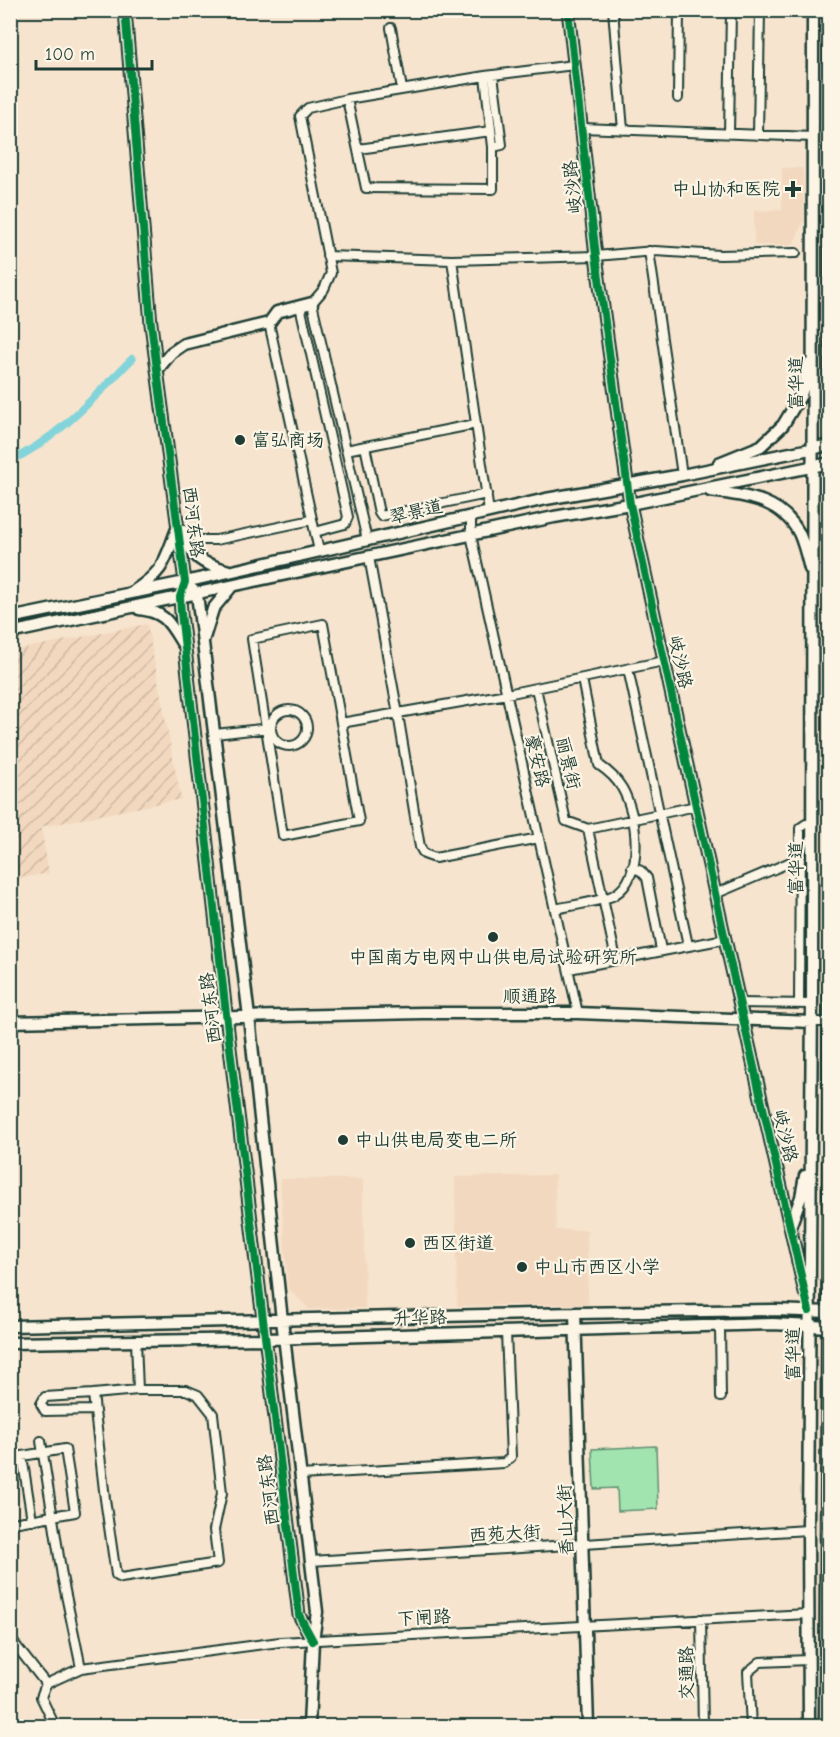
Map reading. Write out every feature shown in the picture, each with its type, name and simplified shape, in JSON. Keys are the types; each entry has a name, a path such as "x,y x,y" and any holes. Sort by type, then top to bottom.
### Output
{"main road":[{"name":"西河东路","path":"126,10 151,324 185,582 180,597 184,647 299,1615 313,1641"},
{"name":"富华道","path":"809,1726 808,1530 814,579 813,10"},
{"name":"岐沙路","path":"571,11 574,64 596,256 630,504 724,939 809,1311"},
{"name":"富华道","path":"830,26 830,421"},
{"path":"158,369 171,353 184,344 269,323 277,312 306,304"},
{"path":"699,471 761,446 783,425 801,395 813,346"},
{"name":"翠景道","path":"10,618 232,572 489,512 830,445"},
{"name":"翠景道","path":"10,633 554,516 630,504 830,464"},
{"path":"701,489 753,497 778,508 798,532 814,579"},
{"path":"178,526 193,554 205,564 232,572"},
{"path":"129,594 154,578 163,566 178,526"},
{"name":"西河东路","path":"185,582 197,594 215,734 317,1612 313,1641"},
{"path":"203,641 213,609 232,586"},
{"path":"129,608 155,611 168,620 184,647"},
{"name":"富华道","path":"825,1726 830,899"},
{"name":"顺通路","path":"10,1022 422,1013 578,1013 812,1022"},
{"path":"790,1228 801,1197 810,1143"},
{"path":"810,1200 829,1200"},
{"name":"升华路","path":"10,1326 575,1313 829,1312"},
{"name":"香山大街","path":"575,1313 588,1726"},
{"path":"506,1315 506,1332"},
{"name":"升华路","path":"10,1343 284,1339 773,1324 829,1327"},
{"path":"309,1726 313,1641"}],"street":[{"path":"613,10 623,130"},
{"path":"678,98 679,10"},
{"path":"729,134 731,10"},
{"path":"758,135 760,10"},
{"path":"391,28 402,89"},
{"path":"306,304 324,289 331,273 300,116 308,108 402,89 574,64"},
{"path":"347,99 366,188 494,189 489,75"},
{"path":"489,75 502,145 493,147"},
{"path":"582,128 813,137"},
{"path":"358,149 491,131"},
{"path":"327,256 452,260 596,256 649,251 720,255 796,253"},
{"path":"649,251 682,475"},
{"path":"452,260 489,512"},
{"path":"306,304 346,450 367,540"},
{"path":"306,304 348,517 345,524 315,532"},
{"path":"269,323 319,551"},
{"path":"346,450 476,424"},
{"path":"365,446 381,516 487,494"},
{"name":"豪安路","path":"471,516 471,535 578,1013"},
{"path":"178,526 200,540 216,540 312,520"},
{"path":"369,556 399,714 420,848 424,854 435,858 539,838"},
{"path":"323,624 341,723 359,821 283,836 268,728 252,639 323,624"},
{"path":"341,723 507,694 664,661"},
{"path":"628,669 688,945"},
{"path":"555,909 613,896 627,883 635,849 633,819 622,788 611,773 599,765 582,679"},
{"name":"丽景街","path":"536,688 566,821 588,829"},
{"path":"291,710 302,715 307,727 304,739 295,746 289,747 278,744 268,728 279,713 291,710"},
{"path":"215,734 268,728"},
{"path":"616,959 588,829 696,806"},
{"path":"799,1004 800,828 806,824 813,824"},
{"path":"715,894 800,858"},
{"path":"632,867 641,871 647,878 661,951"},
{"path":"569,969 724,939"},
{"path":"739,1003 812,1004"},
{"path":"812,1022 829,1022"},
{"path":"720,1326 721,1397"},
{"path":"300,1475 504,1463 511,1457 506,1332"},
{"path":"136,1341 138,1390"},
{"path":"93,1394 116,1575 121,1578 218,1563 213,1530 222,1493 213,1414 198,1395 186,1390 138,1390 45,1397 42,1404 45,1412 94,1410"},
{"path":"41,1441 52,1516 81,1668"},
{"path":"10,1458 65,1449 75,1512 14,1523"},
{"path":"22,1456 32,1520"},
{"name":"西苑大街","path":"311,1560 808,1530"},
{"name":"下闸路","path":"46,1684 81,1668 280,1642 808,1614"},
{"name":"交通路","path":"701,1619 703,1726"},
{"path":"10,1638 46,1684 41,1697 55,1726"},
{"path":"751,1726 748,1672 760,1662 808,1660"}],"shaded area":[{"name":"中山协和医院","path":"782,168 803,168 804,220 793,245 754,245 754,211 782,210"},
{"path":"147,624 181,799 41,827 49,873 11,880 11,651"},
{"name":"中山市西区小学","path":"555,1175 556,1230 587,1230 588,1304 457,1306 455,1177"},
{"path":"280,1179 363,1179 365,1308 309,1309 288,1288"}],"green space":[{"path":"656,1446 658,1509 618,1511 617,1488 594,1489 592,1449"}],"waterway":[{"path":"10,461 28,452 60,429 132,359"}],"cycle path":[{"path":"125,10 151,324 185,582 180,597 181,613 229,1040 299,1615 313,1641"},
{"path":"568,10 596,256 630,504 809,1311"}],"place":[{"name":"中山协和医院","path":"793,189"},
{"name":"富弘商场","path":"240,440"},
{"name":"中国南方电网中山供电局试验研究所","path":"493,937"},
{"name":"中山供电局变电二所","path":"343,1140"},
{"name":"西区街道","path":"410,1243"},
{"name":"中山市西区小学","path":"522,1267"}]}
